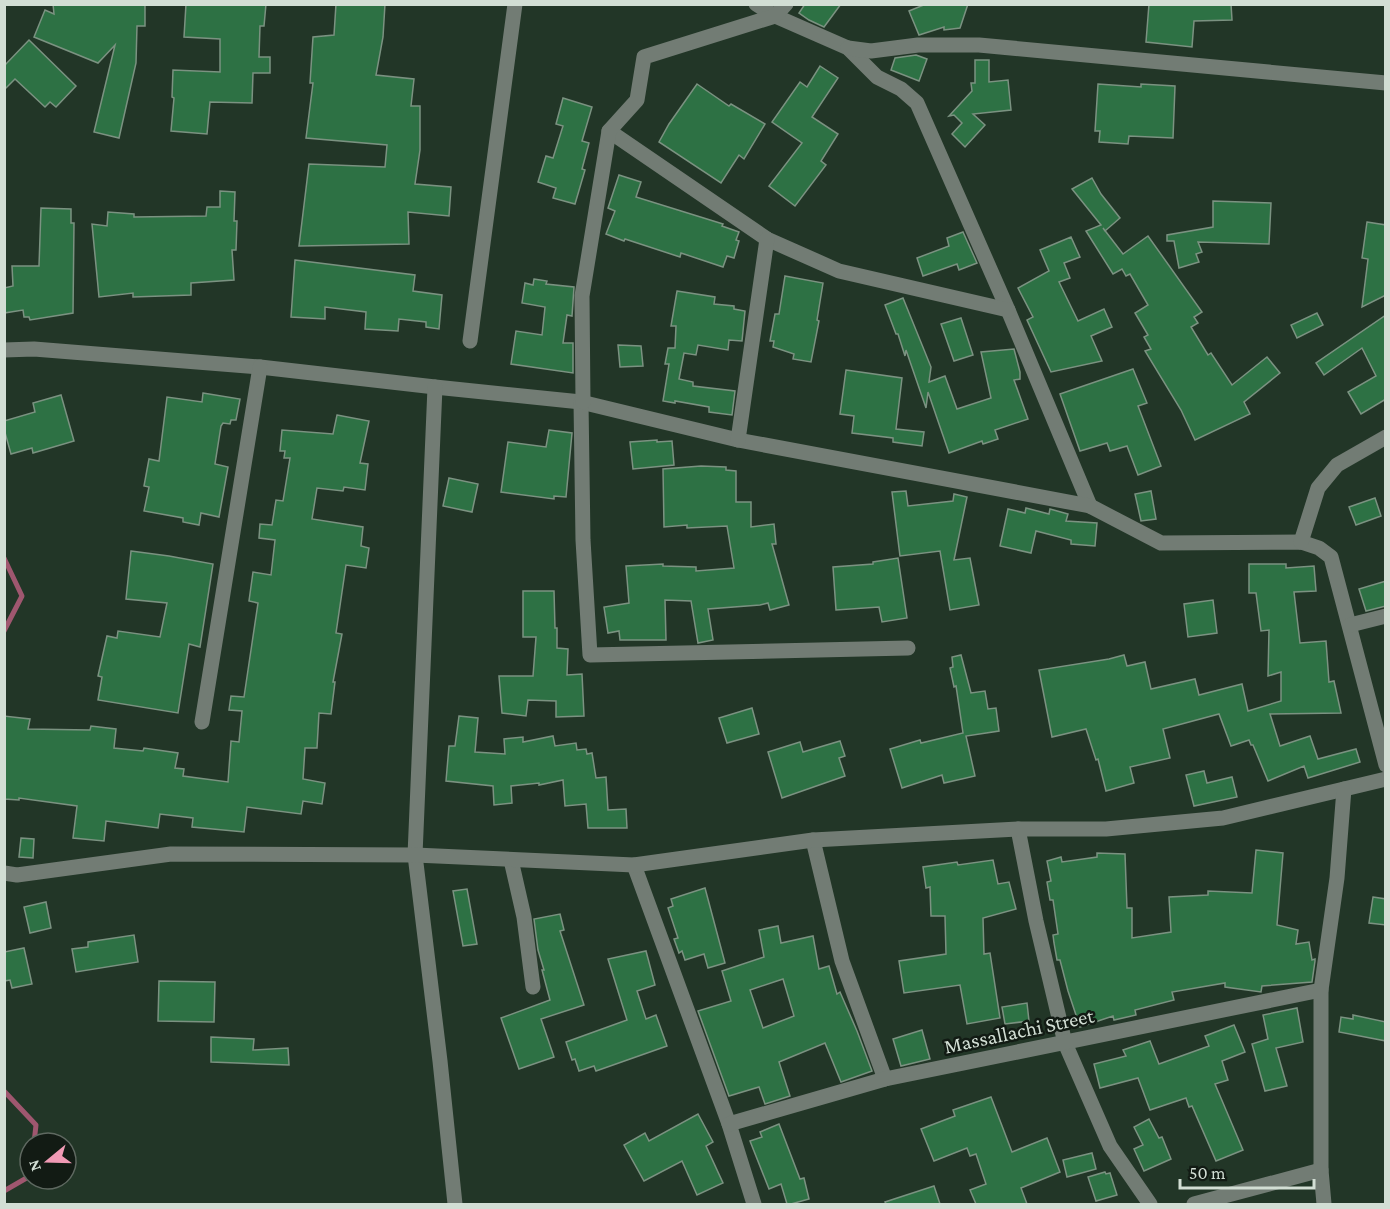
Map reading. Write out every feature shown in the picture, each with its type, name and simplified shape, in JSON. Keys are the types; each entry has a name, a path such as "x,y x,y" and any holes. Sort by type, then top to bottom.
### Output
{"street":[{"path":"470,340 515,4"},
{"path":"756,4 775,16 848,48 871,51 918,45 979,45 1386,83"},
{"path":"786,4 775,16 644,57 637,100 609,131 582,296 583,540 590,655 908,648"},
{"path":"848,48 877,77 901,89 917,103 1008,310 1090,506"},
{"path":"609,131 767,239 839,271 1008,310"},
{"path":"738,440 767,239"},
{"path":"4,351 34,349 260,367 582,402 738,440 1090,506 1161,543 1301,542 1319,548 1331,557 1386,765"},
{"path":"202,722 260,367"},
{"path":"435,387 415,855 455,1204"},
{"path":"1301,542 1318,488 1338,465 1386,437"},
{"path":"1350,626 1386,616"},
{"path":"4,873 17,875 171,854 415,855 634,865 813,840 1018,830 1106,829 1223,818 1386,779"},
{"path":"1324,1204 1321,1170 1321,990 1337,878 1344,789"},
{"path":"1018,830 1036,921 1065,1043 1110,1146 1150,1204"},
{"path":"813,840 842,961 885,1079"},
{"path":"511,860 524,917 533,987"},
{"path":"634,865 729,1124 754,1204"},
{"name":"Massallachi Street","path":"729,1124 885,1079 1321,990"},
{"path":"1194,1204 1321,1170"}],"building":[{"path":"53,4 145,4 145,26 137,26 136,63 119,138 94,132 115,45 98,63 34,37 45,10 54,14"},
{"path":"186,4 266,4 264,26 260,26 259,57 270,57 270,73 253,73 252,103 210,102 207,134 171,131 174,98 172,97 173,70 220,72 220,39 184,37"},
{"path":"336,4 385,4 383,37 376,75 414,79 411,106 420,106 420,150 415,184 451,187 449,216 408,212 409,244 299,246 309,164 385,167 387,145 306,138 313,83 310,83 313,37 334,35"},
{"path":"805,4 841,4 824,27 799,13"},
{"path":"926,4 968,4 960,28 944,30 944,27 919,35 909,11"},
{"path":"1149,4 1231,4 1232,20 1194,21 1192,47 1146,42"},
{"path":"29,40 76,86 56,107 50,102 45,107 15,79 4,90 4,66"},
{"path":"916,55 927,59 919,81 891,70 895,58"},
{"path":"975,60 989,60 989,82 1008,80 1011,110 973,114 985,125 965,147 952,134 962,123 954,115 949,116 972,91 971,83 975,83"},
{"path":"820,66 838,78 812,117 838,134 821,161 826,165 795,206 769,186 802,143 772,122 800,82 807,87"},
{"path":"697,84 729,106 731,104 765,124 744,159 739,155 721,183 659,142"},
{"path":"1098,84 1141,87 1141,84 1175,86 1173,138 1129,136 1128,144 1099,142 1100,131 1095,131"},
{"path":"563,98 592,107 582,141 589,143 582,169 585,170 575,204 553,198 556,188 538,182 546,156 553,158 563,126 556,124"},
{"path":"619,175 641,182 636,197 723,224 722,226 739,232 734,258 727,256 723,267 681,253 680,257 606,234 615,211 608,208"},
{"path":"1092,178 1101,194 1120,218 1105,231 1123,254 1148,236 1202,312 1194,317 1198,323 1191,327 1208,355 1211,353 1232,385 1267,357 1280,373 1244,402 1250,414 1195,440 1181,410 1145,351 1151,349 1144,337 1148,335 1135,313 1148,305 1130,274 1126,276 1122,269 1113,274 1086,231 1101,225 1072,189"},
{"path":"220,191 235,192 236,250 232,250 234,280 191,283 191,295 133,297 133,293 99,297 92,224 107,226 108,212 134,214 134,217 206,216 207,207 220,207"},
{"path":"1213,201 1271,203 1269,244 1198,242 1202,252 1196,254 1199,262 1179,268 1174,241 1167,241 1167,235 1213,227"},
{"path":"41,208 71,209 71,223 74,223 73,313 30,320 29,317 24,317 23,310 4,313 4,288 13,286 12,266 39,266"},
{"path":"1367,222 1386,225 1386,295 1362,307 1368,259 1362,258"},
{"path":"963,232 977,263 959,270 957,264 923,276 917,258 949,246 947,238"},
{"path":"1071,237 1080,257 1064,263 1070,278 1059,282 1078,321 1104,309 1112,327 1091,336 1102,361 1051,372 1027,320 1033,317 1018,288 1049,271 1040,250"},
{"path":"295,260 415,275 413,291 442,295 439,329 426,327 426,322 399,319 398,331 365,329 366,312 325,307 325,319 291,317"},
{"path":"785,276 823,283 811,362 793,359 794,354 773,347 774,341 770,341 775,314 779,314"},
{"path":"534,279 547,281 546,284 574,287 572,316 567,315 563,343 573,343 573,373 511,364 516,331 542,335 545,307 522,303 525,283 533,285"},
{"path":"677,291 715,297 714,304 734,306 734,309 745,311 742,341 729,340 728,350 698,345 696,355 684,353 679,379 693,382 693,386 735,391 732,415 709,412 709,407 663,401 669,364 665,364 668,348 675,348 676,326 671,326"},
{"path":"903,298 931,367 929,382 945,376 957,409 991,398 981,352 1014,349 1020,379 1014,380 1028,419 995,430 998,439 983,444 982,441 949,453 928,392 926,408 906,350 905,356 885,305"},
{"path":"1317,313 1323,325 1297,338 1291,325"},
{"path":"1386,315 1386,399 1361,414 1348,392 1376,376 1362,348 1324,375 1316,363"},
{"path":"961,318 973,355 954,361 941,324"},
{"path":"618,345 641,346 643,366 620,367"},
{"path":"1133,369 1147,403 1138,406 1161,466 1138,475 1127,446 1110,451 1107,443 1080,451 1060,394"},
{"path":"846,370 902,378 896,429 924,432 922,446 893,442 893,438 852,433 854,416 840,414"},
{"path":"203,393 240,399 236,420 231,420 230,424 223,423 221,426 215,464 228,467 219,517 201,513 199,525 183,522 183,518 144,511 149,487 144,486 149,459 159,461 167,397 202,402"},
{"path":"61,395 74,441 33,453 32,448 11,454 4,421 35,412 33,403"},
{"path":"337,415 369,421 360,463 368,464 365,490 344,487 343,491 317,488 312,519 363,527 361,546 369,548 366,568 346,565 336,633 342,634 333,682 335,682 331,714 319,713 317,748 305,748 303,779 325,783 322,804 303,801 301,814 247,807 244,832 192,827 193,818 160,814 158,828 106,821 104,841 73,838 77,806 19,798 19,800 4,799 4,716 30,719 28,729 90,730 91,726 116,729 114,748 143,751 144,748 178,753 175,768 184,769 183,776 228,782 231,741 239,742 242,711 229,710 231,696 244,697 258,603 249,601 253,572 271,575 275,540 259,538 260,524 272,525 276,500 283,501 290,458 284,458 285,451 280,451 282,430 333,434"},
{"path":"549,430 572,433 566,497 554,496 554,499 501,492 508,442 546,447"},
{"path":"657,440 657,442 672,441 674,465 633,469 630,442"},
{"path":"726,467 726,470 736,471 736,502 751,502 751,527 774,524 776,544 772,544 789,605 770,610 768,603 708,609 713,640 698,643 691,601 665,600 666,640 620,640 619,631 608,633 604,607 629,603 626,566 663,564 663,566 696,567 696,571 734,568 727,526 664,527 663,469"},
{"path":"449,478 478,484 472,512 443,506"},
{"path":"906,491 908,506 953,501 954,494 967,497 954,560 970,558 979,605 950,610 940,551 900,556 892,492"},
{"path":"1151,491 1156,519 1141,521 1135,494"},
{"path":"1375,498 1381,516 1356,525 1349,507"},
{"path":"1026,508 1049,514 1050,509 1068,514 1066,521 1097,523 1095,546 1071,544 1071,540 1036,531 1031,553 1000,546 1008,509 1025,513"},
{"path":"131,551 213,564 200,647 189,644 178,713 98,700 102,677 98,676 107,636 117,638 118,631 160,637 167,603 126,599"},
{"path":"898,558 907,618 882,622 879,607 836,610 833,567 873,564 873,562"},
{"path":"1249,564 1286,564 1286,568 1314,566 1316,591 1294,592 1300,643 1326,641 1329,682 1334,681 1341,713 1270,714 1280,746 1310,736 1318,759 1356,749 1360,762 1308,778 1304,766 1268,781 1249,740 1231,746 1219,714 1163,729 1170,758 1130,767 1134,783 1106,791 1098,759 1096,760 1086,729 1052,737 1039,670 1124,655 1127,666 1145,662 1151,689 1195,679 1199,695 1242,684 1248,711 1281,701 1281,672 1268,676 1269,630 1261,631 1256,593 1249,593"},
{"path":"1386,581 1386,606 1366,611 1359,589"},
{"path":"523,591 554,591 557,648 568,649 567,675 582,674 584,716 556,717 556,701 528,700 526,716 502,713 499,676 533,676 536,637 523,637"},
{"path":"1213,600 1217,633 1188,637 1184,604"},
{"path":"961,655 971,693 985,691 988,709 996,708 999,731 966,736 975,776 944,783 942,775 902,788 890,749 920,740 921,743 963,733 956,686 954,687 950,668 953,667 952,657"},
{"path":"752,708 759,734 727,743 719,718"},
{"path":"459,716 478,718 475,752 505,754 504,739 523,737 523,742 553,736 555,746 576,743 577,750 586,749 587,754 592,753 596,778 606,777 608,810 626,809 627,828 588,828 586,804 565,806 563,780 539,785 539,783 511,786 512,803 494,805 493,786 446,781 449,746 455,746"},
{"path":"840,741 845,756 839,758 845,776 782,798 768,752 800,742 803,752"},
{"path":"1204,771 1207,783 1232,777 1237,797 1194,806 1186,775"},
{"path":"21,838 34,839 33,858 19,857"},
{"path":"1256,850 1283,853 1277,925 1298,930 1296,944 1309,942 1312,960 1315,959 1312,982 1262,986 1261,992 1225,987 1225,983 1172,992 1174,1000 1135,1010 1136,1015 1114,1020 1113,1016 1080,1027 1060,960 1057,960 1053,935 1058,934 1053,900 1050,900 1047,882 1051,881 1047,861 1061,857 1062,862 1097,857 1097,853 1125,854 1127,908 1132,908 1132,938 1171,932 1169,897 1208,895 1208,891 1252,893"},
{"path":"993,860 998,884 1009,882 1016,909 983,918 984,954 990,953 1000,1018 967,1024 960,985 904,993 899,961 946,954 945,916 931,916 930,887 926,888 923,867"},
{"path":"705,888 725,963 708,968 704,954 685,960 682,951 679,953 674,939 678,938 668,908 673,906 671,899"},
{"path":"467,889 477,944 463,946 453,891"},
{"path":"1373,897 1386,899 1386,925 1369,923"},
{"path":"46,902 51,928 30,933 24,907"},
{"path":"560,914 564,930 560,931 584,1005 541,1019 554,1057 519,1069 501,1018 550,1000 538,950 534,919"},
{"path":"778,926 781,943 813,936 819,969 829,966 837,994 840,992 872,1071 841,1082 825,1043 779,1062 790,1096 765,1104 759,1087 729,1096 698,1011 731,1001 722,971 764,957 759,930","holes":["783,979 794,1016 763,1028 750,990"]},
{"path":"134,935 138,962 76,972 72,949 88,947 88,942"},
{"path":"24,948 32,984 12,988 10,980 4,981 4,952"},
{"path":"646,951 655,985 637,991 646,1019 656,1015 667,1046 596,1071 594,1066 579,1071 575,1059 572,1060 566,1042 627,1020 608,959"},
{"path":"159,981 215,982 214,1022 158,1021"},
{"path":"1027,1003 1029,1021 1005,1024 1002,1007"},
{"path":"1297,1008 1303,1042 1276,1048 1287,1086 1265,1091 1252,1044 1268,1039 1263,1015"},
{"path":"1353,1015 1386,1022 1386,1041 1339,1032 1341,1017 1353,1019"},
{"path":"1234,1025 1245,1052 1222,1061 1228,1080 1215,1084 1243,1150 1216,1161 1192,1106 1189,1107 1186,1098 1150,1110 1138,1078 1100,1088 1094,1064 1126,1056 1123,1050 1150,1041 1159,1064 1209,1046 1205,1036"},
{"path":"922,1030 930,1059 901,1066 893,1039"},
{"path":"211,1037 254,1039 253,1050 288,1048 289,1065 211,1062"},
{"path":"991,1097 1012,1152 1047,1138 1060,1172 1021,1188 1027,1204 976,1204 970,1190 986,1184 976,1154 970,1156 967,1148 934,1161 921,1129 955,1116 953,1110"},
{"path":"698,1114 713,1142 706,1146 723,1183 697,1195 682,1161 644,1181 624,1145 645,1133 649,1141"},
{"path":"1149,1119 1159,1138 1162,1137 1171,1159 1144,1171 1134,1149 1143,1145 1134,1127"},
{"path":"779,1124 800,1179 804,1178 809,1199 791,1204 787,1204 781,1184 769,1189 750,1141 762,1137 760,1132"},
{"path":"1092,1153 1096,1169 1067,1177 1063,1160"},
{"path":"1105,1172 1110,1173 1117,1195 1096,1201 1088,1177"},
{"path":"934,1186 940,1204 886,1204 885,1202"}],"waterway":[{"path":"4,558 22,596 4,631"},
{"path":"4,1091 36,1125 35,1131"},
{"path":"4,1191 18,1183"}]}
